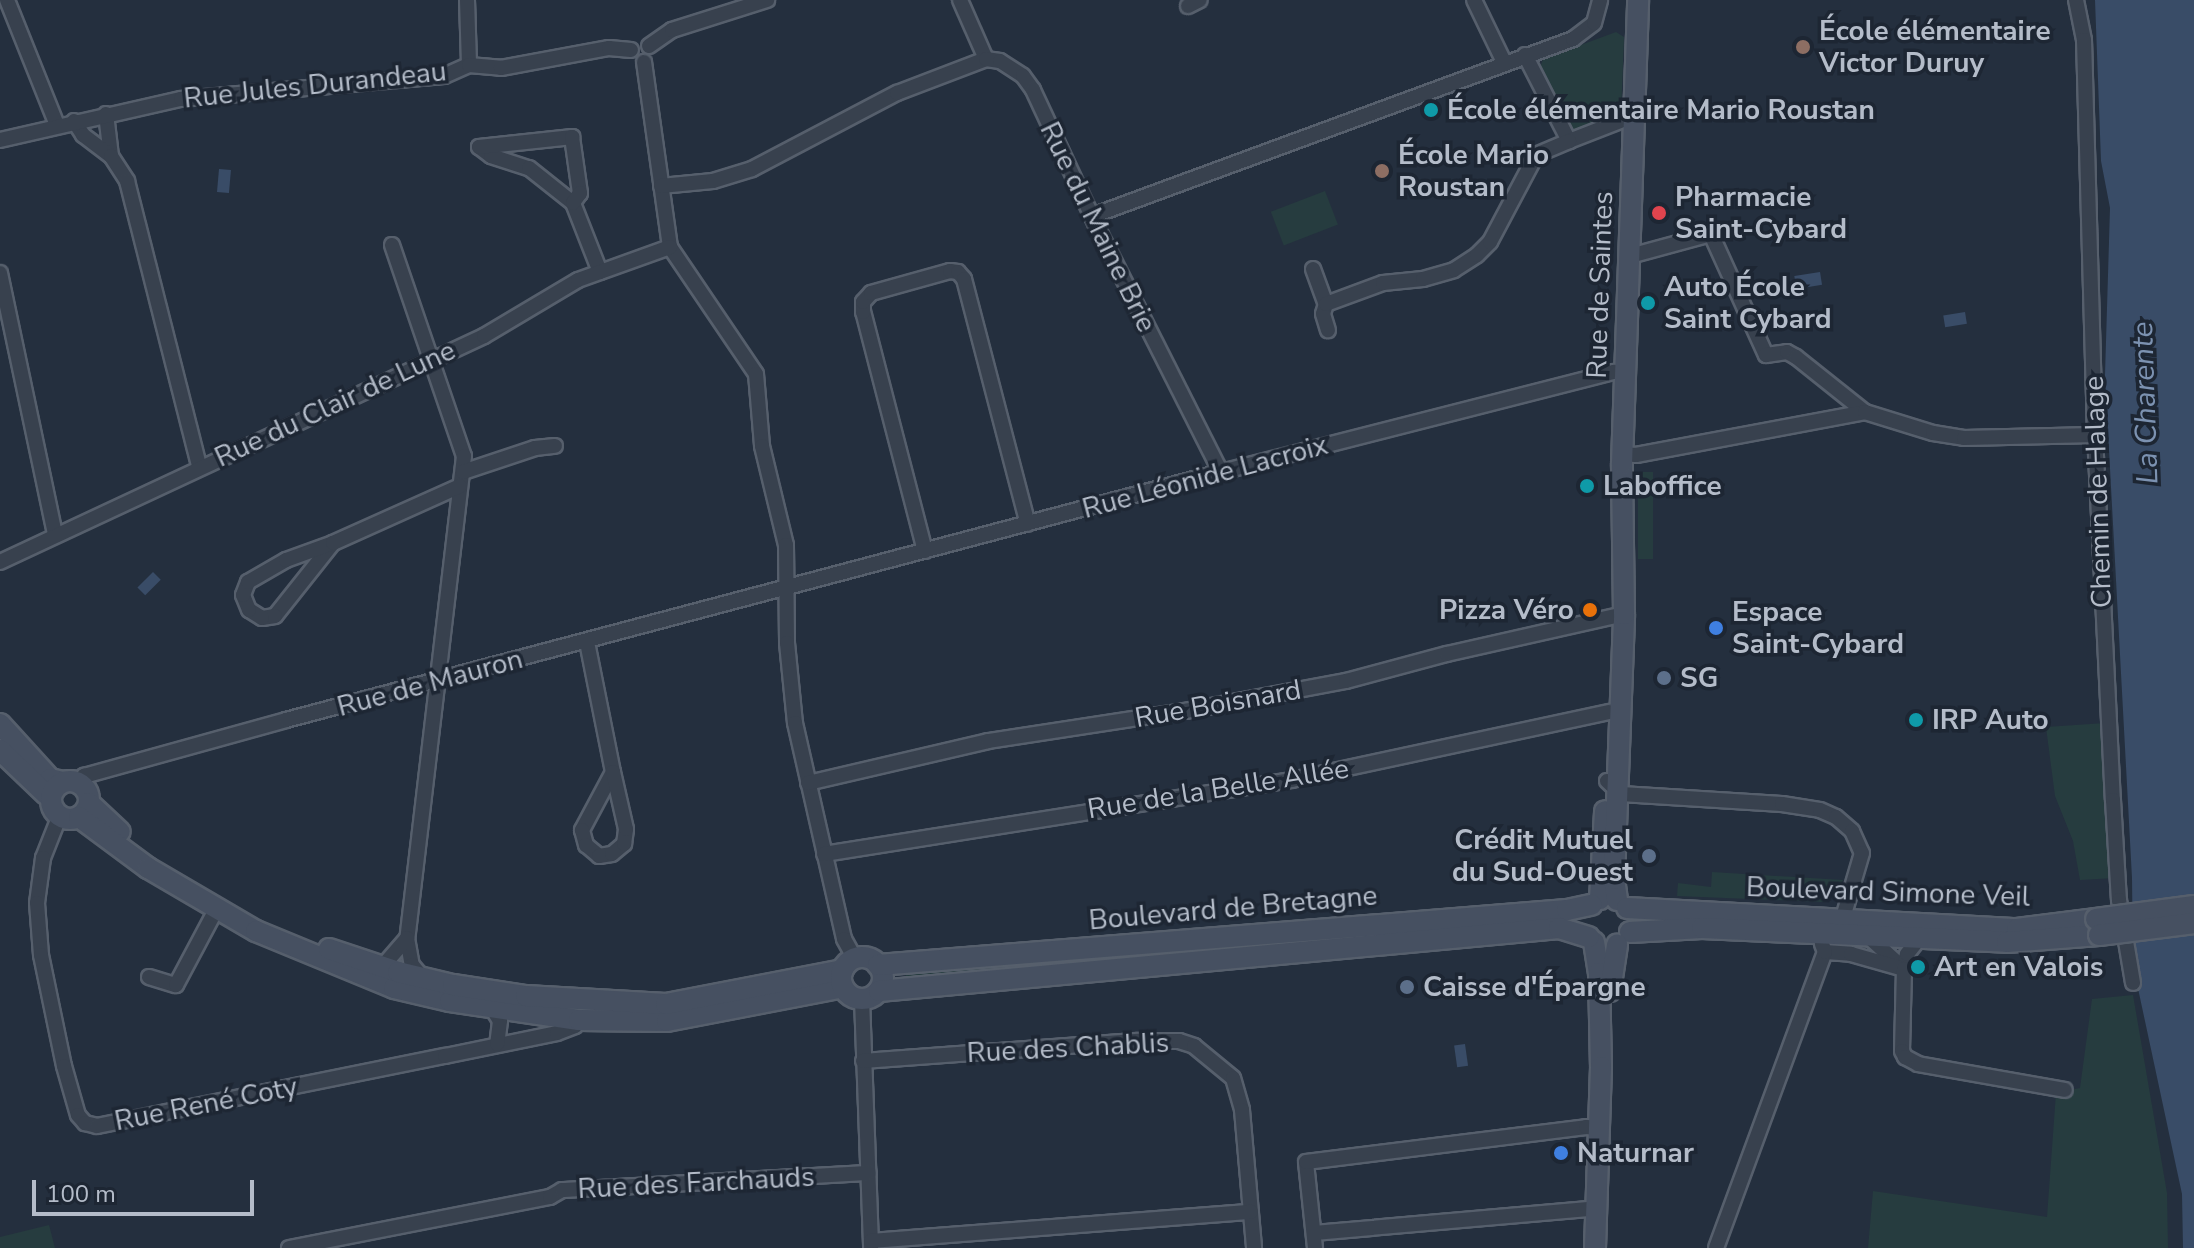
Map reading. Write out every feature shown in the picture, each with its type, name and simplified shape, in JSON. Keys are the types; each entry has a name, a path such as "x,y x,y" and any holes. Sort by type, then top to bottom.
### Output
{"main road":[{"name":"Rue de Saintes","path":"1609,903 1638,0"},
{"name":"Rue de Saintes","path":"1613,787 1610,712 1620,613"},
{"path":"0,724 71,800 148,868 256,931 394,988 492,1008 579,1020 667,1021 847,972 868,958 878,965 883,978 870,995 851,996 847,972"},
{"path":"0,750 144,852 204,888 320,946 422,978 526,996 666,1004 847,972"},
{"path":"1595,1248 1601,1067 1599,973 1584,924 1609,903 1632,920 1624,938 1601,1067"},
{"name":"Boulevard Simone Veil","path":"1609,903 1842,921 2017,929 2194,923"},
{"name":"Boulevard de Bretagne","path":"878,965 1567,910 1609,903"},
{"name":"Boulevard Simone Veil","path":"1624,938 1702,928 1822,944 1870,938 2030,942 2194,906"},
{"name":"Boulevard de Bretagne","path":"870,995 1559,928 1591,939"},
{"path":"1591,939 1609,946 1624,938"}],"street":[{"path":"7,0 57,125"},
{"path":"467,0 469,65"},
{"path":"649,46 672,30 767,0"},
{"path":"661,186 713,181 752,169 897,93 986,59 960,0"},
{"path":"1474,0 1504,62"},
{"path":"1092,216 1588,31 1599,11 1600,0"},
{"name":"Chemin de Halage","path":"2076,0 2084,40 2095,435 2119,900 2133,983"},
{"path":"639,42 649,46 650,57 644,62 636,61 631,50 639,42"},
{"name":"Rue Jules Durandeau","path":"0,140 181,99 444,76 469,65 501,68 609,48 631,50"},
{"path":"1525,55 1569,141"},
{"name":"Rue du Maine Brie","path":"986,59 1000,61 1023,76 1221,472"},
{"path":"644,62 670,247 756,374 762,446 786,545 789,575 785,590 795,723 844,939 847,972"},
{"path":"106,114 111,156"},
{"path":"1326,304 1383,283 1423,279 1454,270 1490,242 1536,155 1633,116"},
{"path":"74,121 83,135 111,156 127,181 199,466"},
{"path":"573,203 580,193 572,137 479,147 491,156 529,168 573,203 600,272"},
{"path":"1630,256 1711,234 1766,355 1787,352 1796,357 1865,412 1933,433 1964,438 2095,435"},
{"path":"392,245 464,456 407,938 412,965 422,978"},
{"name":"Rue du Clair de Lune","path":"0,562 199,466 484,336 578,280 670,247"},
{"path":"1313,269 1326,304 1323,314 1328,330"},
{"path":"925,551 863,312 863,302 871,293 950,271 958,272 964,279 1028,524"},
{"path":"0,273 55,535"},
{"name":"Rue Léonide Lacroix","path":"785,590 1221,472 1614,372 1626,372"},
{"path":"1622,454 1636,455 1865,412"},
{"path":"333,543 275,616 262,618 249,610 243,595 248,582 286,560 333,543 462,479 535,448 555,446"},
{"name":"Rue de Mauron","path":"71,800 84,776 131,762 785,590"},
{"name":"Rue Boisnard","path":"808,783 988,741 1185,711 1346,681 1620,613"},
{"path":"587,642 626,829 624,844 612,854 599,856 586,845 582,830 613,772"},
{"name":"Rue de la Belle Allée","path":"824,854 1292,780 1610,712"},
{"path":"1613,787 1792,805 1836,817 1852,831 1862,853 1842,921"},
{"name":"Rue René Coty","path":"71,800 43,858 37,903 41,955 64,1066 78,1115 85,1123 97,1126 557,1033 575,1026 579,1020"},
{"path":"149,977 176,985 217,908"},
{"path":"382,967 407,938"},
{"path":"1870,938 1904,969"},
{"path":"1918,940 1907,954 1904,969 1902,1051 1905,1057 1918,1064 2065,1090"},
{"path":"1716,1248 1822,944 1904,969"},
{"path":"870,995 863,1061 871,1245 1251,1212"},
{"path":"492,1008 500,1021 497,1044"},
{"name":"Rue des Chablis","path":"863,1061 1138,1041 1179,1041 1194,1046 1233,1078 1242,1110 1254,1248"},
{"path":"1597,1208 1314,1240 1306,1162 1586,1127 1600,1128"},
{"name":"Rue des Farchauds","path":"289,1248 550,1197 562,1190 869,1173"}],"green space":[{"path":"1616,32 1624,37 1621,114 1573,131 1540,68 1543,59"},
{"path":"1325,191 1338,225 1284,245 1271,212"},
{"path":"1638,472 1653,472 1653,559 1638,559"},
{"path":"2105,723 2115,878 2080,880 2073,841 2055,796 2046,727"},
{"path":"1712,872 1843,880 1837,893 1824,902 1677,896 1678,883 1711,887"},
{"path":"1555,919 906,979 905,970"},
{"path":"2133,995 2167,1193 2168,1248 1868,1248 1873,1191 2047,1217 2056,1093 2080,1088 2092,999"},
{"path":"49,1225 55,1248 0,1248 0,1237"}],"water":[{"name":"La Charente","path":"2095,0 2194,0 2194,1248 2183,1248 2182,1194 2133,965 2132,878 2105,375 2110,208 2101,161"},
{"path":"219,169 231,170 229,193 217,192"},
{"path":"1820,272 1822,285 1796,289 1794,276"},
{"path":"1965,312 1967,324 1945,327 1943,315"},
{"path":"153,572 161,580 145,595 137,588"},
{"path":"1465,1044 1468,1066 1457,1067 1454,1046"}],"place":[{"name":"École élémentaire Victor Duruy","path":"1803,47"},
{"name":"École élémentaire Mario Roustan","path":"1431,110"},
{"name":"École Mario Roustan","path":"1382,171"},
{"name":"Pharmacie Saint-Cybard","path":"1659,213"},
{"name":"Auto École Saint Cybard","path":"1648,303"},
{"name":"Laboffice","path":"1587,486"},
{"name":"Pizza Véro","path":"1590,610"},
{"name":"Espace Saint-Cybard","path":"1716,628"},
{"name":"SG","path":"1664,678"},
{"name":"IRP Auto","path":"1916,720"},
{"name":"Crédit Mutuel du Sud-Ouest","path":"1649,856"},
{"name":"Art en Valois","path":"1918,967"},
{"name":"Caisse d'Épargne","path":"1407,987"},
{"name":"Naturnar","path":"1561,1153"}]}
